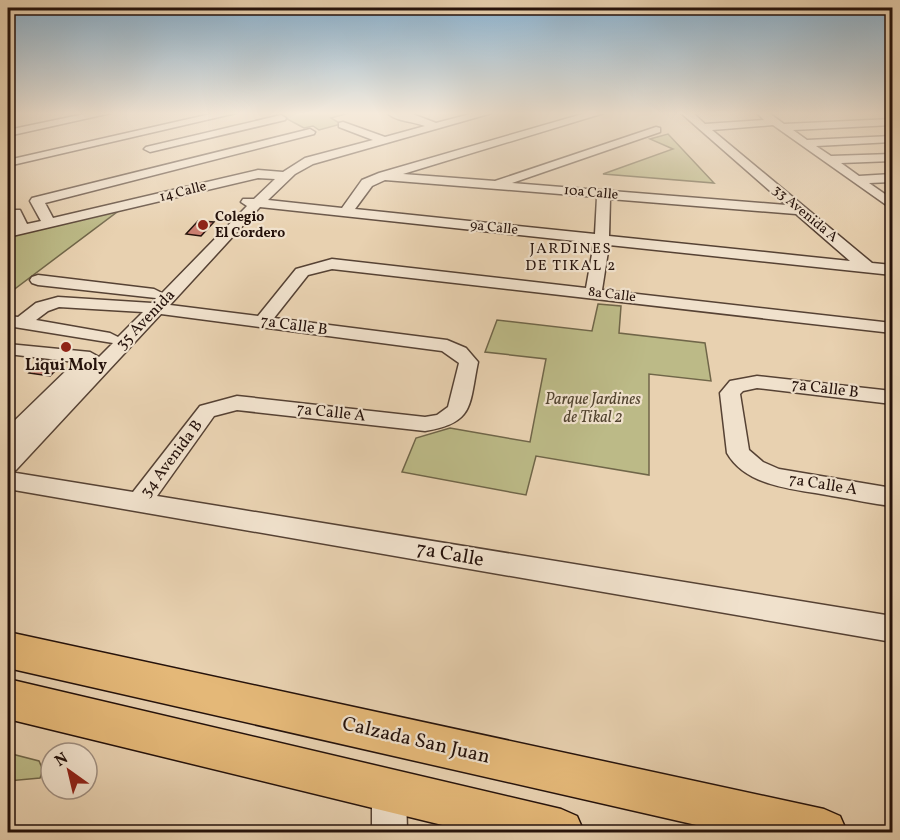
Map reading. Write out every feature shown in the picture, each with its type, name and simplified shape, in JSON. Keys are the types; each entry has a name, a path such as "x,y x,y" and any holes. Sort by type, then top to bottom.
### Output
{"main road":[{"name":"Calzada San Juan","path":"8,650 824,832"},
{"path":"8,699 389,812 561,832"}],"street":[{"path":"8,163 57,152"},
{"path":"49,223 37,201 230,152"},
{"name":"14 Calle","path":"8,233 258,174 279,176 299,165 338,152"},
{"path":"346,212 367,183 383,176 465,152"},
{"path":"492,185 590,152"},
{"name":"33 Avenida A","path":"733,152 800,210 884,270"},
{"path":"818,152 891,203"},
{"path":"830,160 892,157"},
{"path":"196,172 213,185"},
{"name":"35 Avenida","path":"8,464 151,303 279,176"},
{"name":"10a Calle","path":"383,176 800,210"},
{"path":"857,180 892,178"},
{"path":"593,293 602,240 603,194"},
{"name":"9a Calle","path":"252,203 884,270"},
{"path":"15,213 22,230"},
{"name":"8a Calle","path":"263,321 302,272 332,264 892,328"},
{"path":"38,280 151,303"},
{"path":"15,322 42,307 57,302 151,303"},
{"name":"35 Avenida","path":"8,439 110,338 151,303"},
{"name":"7a Calle B","path":"151,303 447,346 459,352 468,362 458,410 443,421 425,424"},
{"path":"15,322 110,338"},
{"path":"8,349 90,358"},
{"name":"7a Calle B","path":"755,468 738,453 730,393 737,386 757,382 892,397"},
{"name":"7a Calle A","path":"237,403 425,424"},
{"name":"34 Avenida B","path":"139,502 207,411 237,403"},
{"name":"7a Calle A","path":"755,468 775,477 892,497"},
{"name":"7a Calle","path":"8,480 892,629"}],"green space":[{"path":"664,152 685,152 714,183 603,174"},
{"path":"104,211 117,212 8,294 8,235"},
{"name":"Parque Jardines de Tikal 2","path":"598,304 621,306 619,333 705,343 711,381 649,374 649,475 536,456 526,495 402,472 416,438 450,428 530,442 546,359 485,352 497,320 592,331"},
{"path":"8,753 39,761 39,778 8,781"}],"building":[{"path":"198,221 214,222 201,236 186,234"},
{"path":"42,360 61,363 61,365 50,376 29,373"}],"place":[{"name":"Colegio El Cordero","path":"203,225"},
{"name":"Liqui Moly","path":"66,347"}],"district":[{"name":"JARDINES DE TIKAL 2","path":"571,258"}]}
